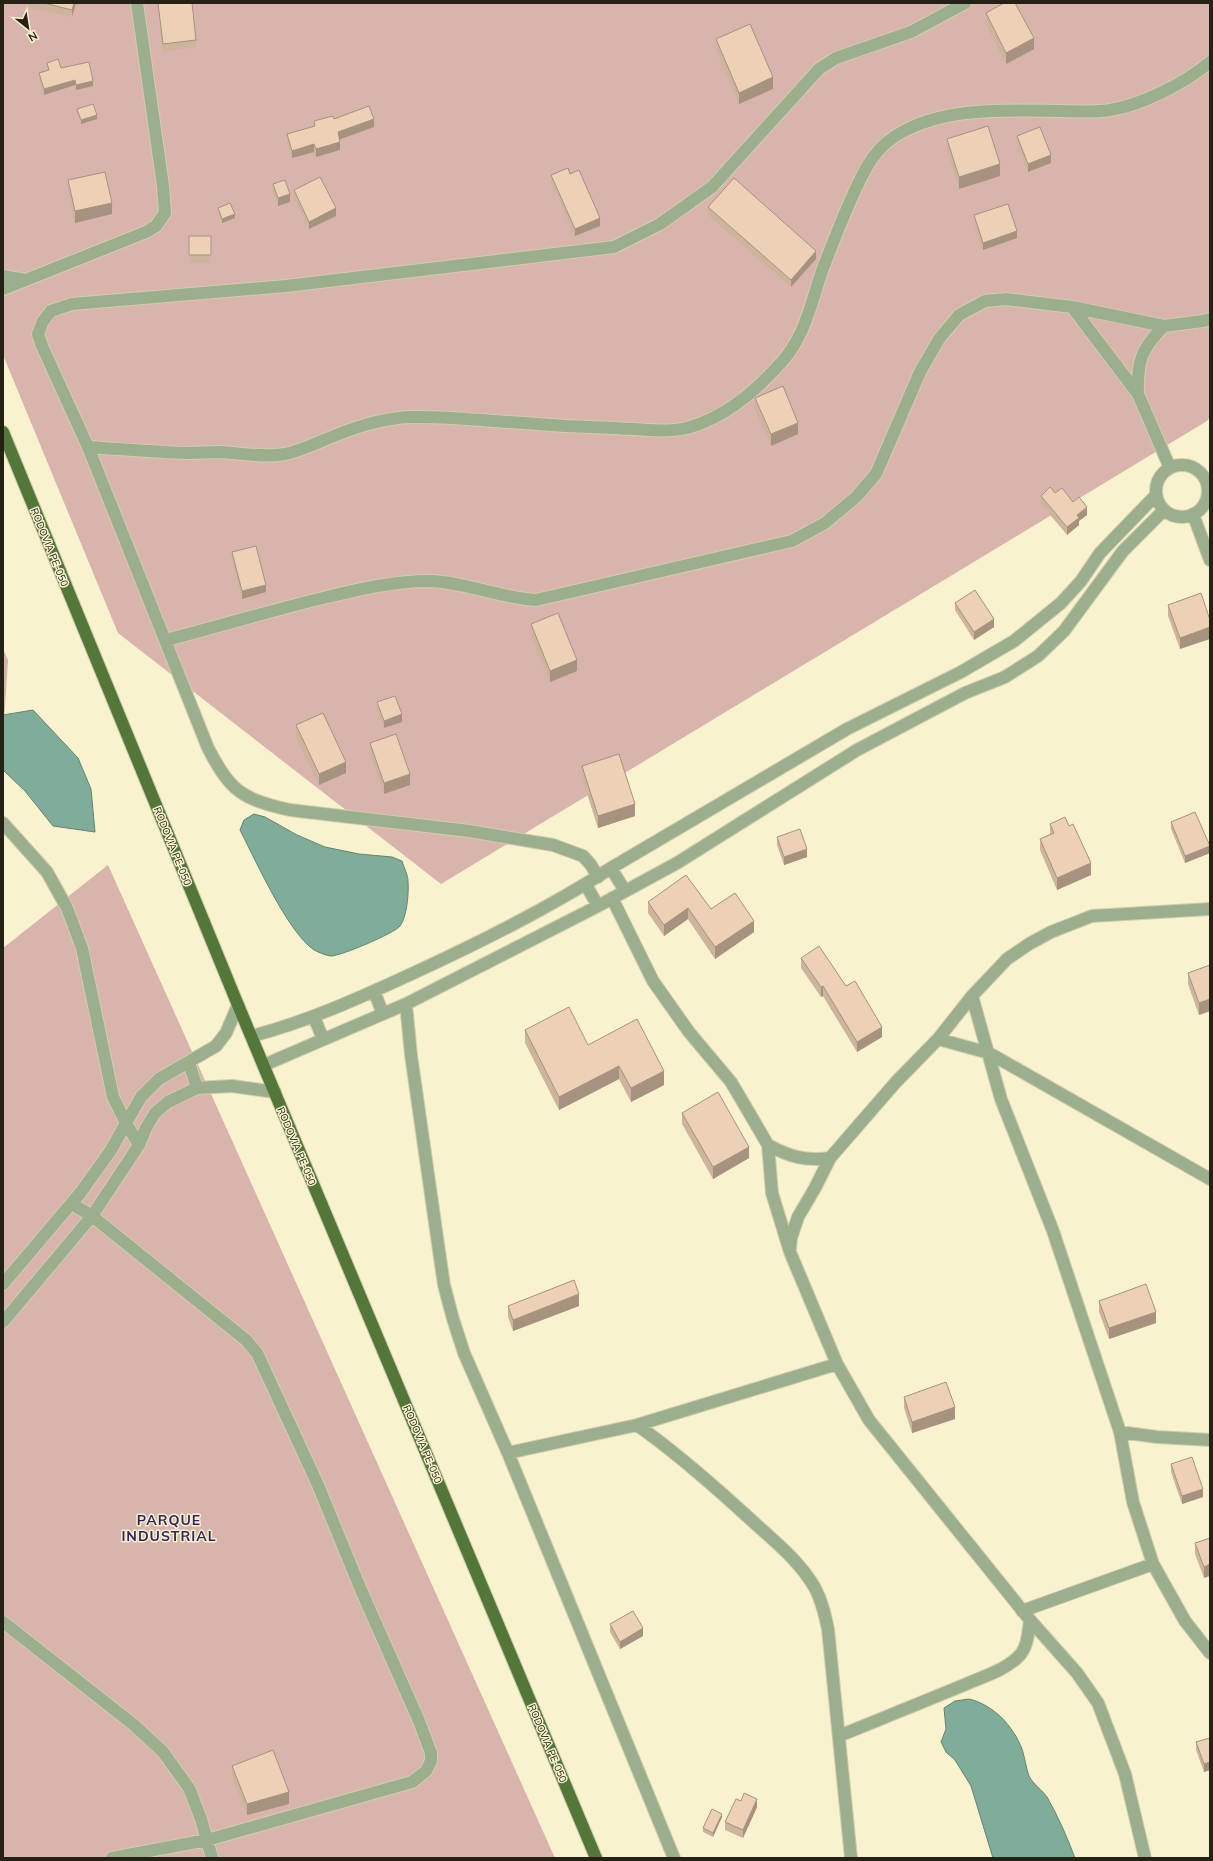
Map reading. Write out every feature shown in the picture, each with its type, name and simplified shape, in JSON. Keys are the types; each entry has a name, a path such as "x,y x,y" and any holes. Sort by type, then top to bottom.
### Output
{"main road":[{"name":"RODOVIA PE-050","path":"3,432 238,1005 596,1858"}],"street":[{"path":"3,289 146,232 156,226 165,213 163,186 137,3"},
{"path":"598,877 591,864 583,856 552,845 469,831 290,810 248,798 229,782 220,771 214,759 181,682 166,640 88,447 42,346 38,334 43,322 51,311 72,304 94,301 166,297 286,286 614,246 660,224 712,187 819,69 826,64 836,58 911,32 965,3"},
{"path":"88,447 186,453 283,455 309,447 355,428 382,421 408,417 453,418 557,426 662,430 685,428 703,422 732,408 753,391 781,363 795,344 810,314 821,275 845,211 869,161 879,148 897,135 914,126 932,120 970,112 997,110 1082,112 1111,110 1137,102 1165,90 1198,72 1210,62"},
{"path":"3,276 25,280"},
{"path":"166,640 298,604 388,584 430,581 496,593 518,599 536,600 792,540 825,522 856,497 876,474 920,372 939,339 959,315 985,301 1006,299 1072,307 1164,326 1210,319"},
{"path":"1072,307 1138,394 1170,468"},
{"path":"1138,394 1138,377 1143,352 1149,341 1164,326"},
{"path":"252,1036 279,1029 314,1017 490,937 586,885 611,868 847,729 960,672 1014,641 1061,602 1080,582 1100,553 1156,495 1159,479 1163,473 1170,468 1177,466 1192,467 1208,482 1207,497 1204,504 1193,514 1178,516 1164,510 1156,495"},
{"path":"264,1065 406,1004 598,906 676,863 857,750 964,693 1005,677 1038,656 1064,631 1123,551 1164,510"},
{"path":"1193,514 1210,560"},
{"path":"3,823 47,872 67,908 86,961 102,1049 113,1097 126,1124 139,1145"},
{"path":"611,868 625,891"},
{"path":"586,885 598,906"},
{"path":"612,898 653,981 689,1032 731,1082 768,1145 772,1193 778,1217 790,1252 837,1364 870,1420 906,1468 1026,1615 1077,1673 1098,1703 1124,1774 1145,1858"},
{"path":"790,1252 791,1238 798,1217 816,1188 830,1158 896,1082 938,1039 972,996 1007,959 1029,944 1072,923 1092,916 1210,909"},
{"path":"374,991 383,1014"},
{"path":"972,996 1001,1099 1053,1231 1120,1432 1133,1502 1152,1564 1185,1621 1210,1653"},
{"path":"406,1004 411,1055 444,1285 464,1353 508,1453 674,1858"},
{"path":"3,1284 72,1204 98,1170 141,1097 159,1079 216,1046 226,1033 238,1005"},
{"path":"314,1017 323,1039"},
{"path":"938,1039 989,1053 1210,1178"},
{"path":"189,1063 197,1088"},
{"path":"4,1319 92,1216 139,1145 146,1128 155,1113 168,1102 197,1088 232,1086 275,1092"},
{"path":"768,1145 802,1159 814,1160 830,1158"},
{"path":"72,1204 92,1216 246,1340 257,1353 318,1486 361,1590 419,1721 431,1753 431,1761 426,1771 412,1782 207,1840 112,1858"},
{"path":"508,1453 637,1425 837,1364"},
{"path":"637,1425 661,1442 717,1488 791,1556 806,1574 816,1590 823,1606 828,1629 851,1858"},
{"path":"1120,1432 1157,1437 1210,1440"},
{"path":"1026,1615 1152,1564"},
{"path":"839,1736 934,1697 1006,1665 1018,1658 1026,1643 1026,1615"},
{"path":"3,1622 134,1725 163,1752 189,1788 199,1813 212,1858"}],"shaded area":[{"path":"3,3 1210,3 1210,417 1207,421 441,884 118,633 3,355"},
{"path":"3,649 8,660 3,735"},
{"path":"33,710 78,758 91,789 95,832 53,826 25,791 3,770 3,715"},
{"path":"254,814 265,817 297,835 325,847 359,854 392,857 402,861 408,881 408,891 406,911 400,926 379,939 337,955 329,956 314,950 293,928 283,912 263,877 240,830 244,820"},
{"path":"108,865 555,1858 3,1858 3,948"},
{"path":"969,1699 987,1706 994,1711 1002,1718 1013,1732 1022,1749 1029,1776 1047,1797 1075,1858 993,1858 971,1786 955,1760 946,1752 941,1742 946,1729 944,1708 955,1701"}],"building":[{"path":"44,3 74,3 72,10"},
{"path":"158,3 192,3 196,40 163,44"},
{"path":"1004,3 1015,3 1034,38 1006,53 986,13"},
{"path":"750,24 773,77 739,93 716,39"},
{"path":"58,59 61,68 89,62 93,81 76,85 75,80 44,89 39,73 49,70 47,63"},
{"path":"93,104 97,115 81,120 77,109"},
{"path":"369,106 374,119 338,132 340,142 316,149 314,144 292,151 287,134 315,126 314,121 333,116 334,119"},
{"path":"988,126 1000,164 959,177 947,139"},
{"path":"1040,127 1051,155 1028,164 1017,136"},
{"path":"568,168 570,174 579,170 600,218 575,229 551,175"},
{"path":"105,172 112,203 75,211 68,180"},
{"path":"320,177 336,208 309,222 294,190"},
{"path":"734,178 816,251 791,280 708,207"},
{"path":"285,180 290,194 278,198 273,184"},
{"path":"230,203 235,214 222,219 218,208"},
{"path":"1008,204 1017,231 983,243 974,215"},
{"path":"189,236 211,236 211,255 189,255"},
{"path":"783,386 798,423 771,434 755,398"},
{"path":"1050,487 1055,493 1062,488 1073,502 1079,497 1087,507 1077,515 1079,518 1067,527 1041,496"},
{"path":"256,546 266,585 242,591 232,552"},
{"path":"975,590 994,619 974,632 955,603"},
{"path":"1201,593 1210,620 1210,627 1180,638 1168,605"},
{"path":"558,613 577,660 550,671 531,624"},
{"path":"395,696 402,714 384,721 377,702"},
{"path":"323,713 346,762 319,774 296,725"},
{"path":"396,734 410,774 384,783 370,743"},
{"path":"619,754 635,804 598,816 582,766"},
{"path":"1195,812 1210,846 1185,856 1171,822"},
{"path":"1065,817 1069,826 1073,824 1091,863 1057,878 1040,839 1054,833 1050,824"},
{"path":"800,829 807,849 784,857 777,837"},
{"path":"686,875 711,909 735,893 754,921 715,947 688,908 664,925 648,902"},
{"path":"819,946 846,986 855,981 882,1027 857,1042 823,986 821,987 801,958"},
{"path":"1210,965 1210,999 1199,1003 1188,973"},
{"path":"569,1007 588,1045 637,1019 664,1071 631,1088 619,1066 559,1097 525,1030"},
{"path":"718,1092 749,1147 713,1167 682,1113"},
{"path":"574,1280 579,1294 513,1320 508,1306"},
{"path":"1146,1284 1156,1312 1109,1328 1099,1301"},
{"path":"946,1382 955,1407 912,1422 904,1397"},
{"path":"1192,1457 1203,1489 1182,1496 1171,1464"},
{"path":"1210,1538 1210,1564 1204,1567 1195,1543"},
{"path":"633,1611 643,1628 620,1642 610,1624"},
{"path":"1210,1738 1210,1762 1204,1764 1196,1742"},
{"path":"273,1750 289,1792 247,1804 232,1766"},
{"path":"744,1793 757,1799 743,1830 725,1822 736,1799 741,1801"},
{"path":"712,1809 722,1814 713,1833 703,1828"}],"district":[{"name":"PARQUE INDUSTRIAL","path":"169,1528"}]}
